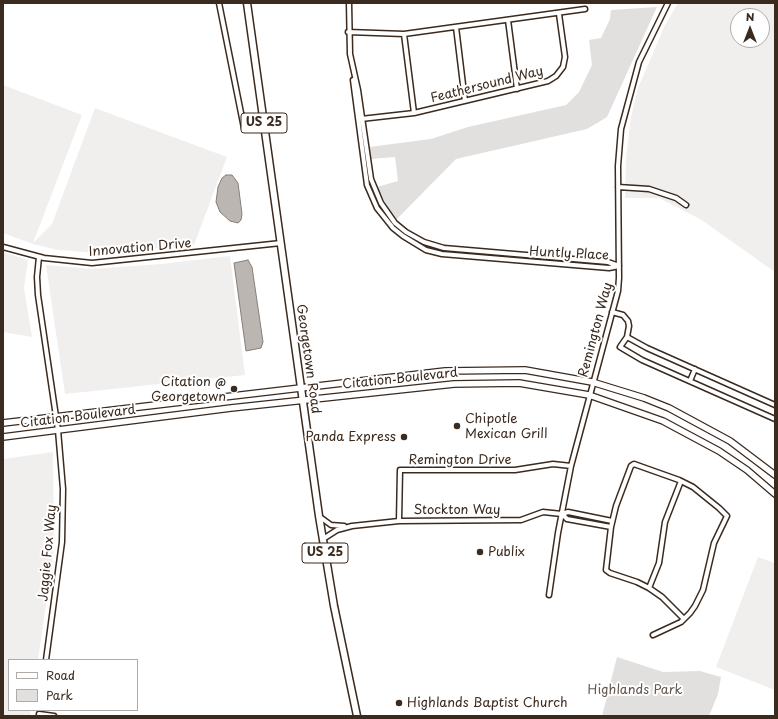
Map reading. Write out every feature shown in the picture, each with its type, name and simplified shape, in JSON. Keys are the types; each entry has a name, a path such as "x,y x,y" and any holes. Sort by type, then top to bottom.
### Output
{"main road":[{"name":"Georgetown Road","path":"247,3 319,516 334,606 357,716"},
{"name":"Citation Boulevard","path":"3,423 469,369 525,370 592,382 644,398 692,419 730,441 775,475"},
{"name":"Citation Boulevard","path":"3,437 302,400 477,383 518,383 590,395 647,414 703,441 747,470 775,494"}],"street":[{"path":"219,3 244,128"},
{"name":"Huntly Place","path":"349,3 348,32 360,120 365,173 370,194 377,208 393,228 413,244 442,254 609,268 619,266"},
{"name":"Remington Way","path":"549,595 571,466 590,395 592,382 618,291 618,186 621,129 639,62 668,3"},
{"path":"348,32 404,34 559,14 585,9"},
{"name":"Feathersound Way","path":"360,120 414,113 548,81 556,76 563,67 565,57 559,14"},
{"path":"508,20 517,89"},
{"path":"456,28 465,101"},
{"path":"404,34 414,113"},
{"path":"618,186 649,189 670,196 686,205"},
{"name":"Innovation Drive","path":"3,247 39,257 76,263 111,262 281,243"},
{"name":"Jaggie Fox Way","path":"39,257 37,277 38,295 58,430 62,474 63,523 61,554 46,659"},
{"path":"612,312 623,316 628,321 629,326 627,337 620,347 642,360 775,418"},
{"path":"627,337 647,348 775,405"},
{"path":"690,381 695,369"},
{"name":"Remington Drive","path":"399,521 400,470 515,470 553,464 571,466"},
{"path":"653,636 684,619 695,606 701,594 714,542 727,516 708,499 681,481 633,465 617,501 611,527 606,570 610,574 637,582 649,588 662,597 684,619"},
{"path":"649,588 659,563 665,522 681,481"},
{"name":"Stockton Way","path":"319,516 331,525 352,526 399,521 520,520 543,512 562,514 568,512 612,521"},
{"name":"Stockton Way","path":"562,514 567,518 611,527"},
{"name":"Stockton Way","path":"323,539 337,530 352,526"},
{"path":"39,713 54,716"}],"shaded area":[{"path":"678,3 775,3 775,272 700,219 659,198 625,198 626,157 631,117 638,88 665,25"},
{"path":"3,85 82,115 33,243 52,224 95,108 227,157 194,245 100,253 58,250 33,244 3,233"},
{"path":"226,175 232,175 238,183 242,214 241,220 238,223 230,221 220,212 216,202 218,187 222,178"},
{"path":"3,252 28,260 24,288 32,337 3,332"},
{"path":"230,256 245,375 65,394 46,265 92,269 161,264"},
{"path":"248,260 252,267 263,342 261,348 246,351 234,263"},
{"path":"53,452 54,548 38,659 8,659 8,711 31,711 30,716 3,716 3,459"},
{"path":"758,557 775,563 775,690 716,667"}],"green space":[{"path":"657,7 607,117 587,129 456,159 395,221 377,187 398,181 395,157 371,159 369,147 431,139 468,127 566,105 579,92 592,65 589,40 601,38 610,19 611,10"},
{"name":"Highlands Park","path":"617,657 663,672 700,671 721,677 718,694 709,716 602,716"}],"place":[{"name":"Citation @ Georgetown","path":"234,389"},
{"name":"Chipotle Mexican Grill","path":"457,426"},
{"name":"Panda Express","path":"404,437"},
{"name":"Publix","path":"480,552"},
{"name":"Highlands Baptist Church","path":"399,703"}]}
